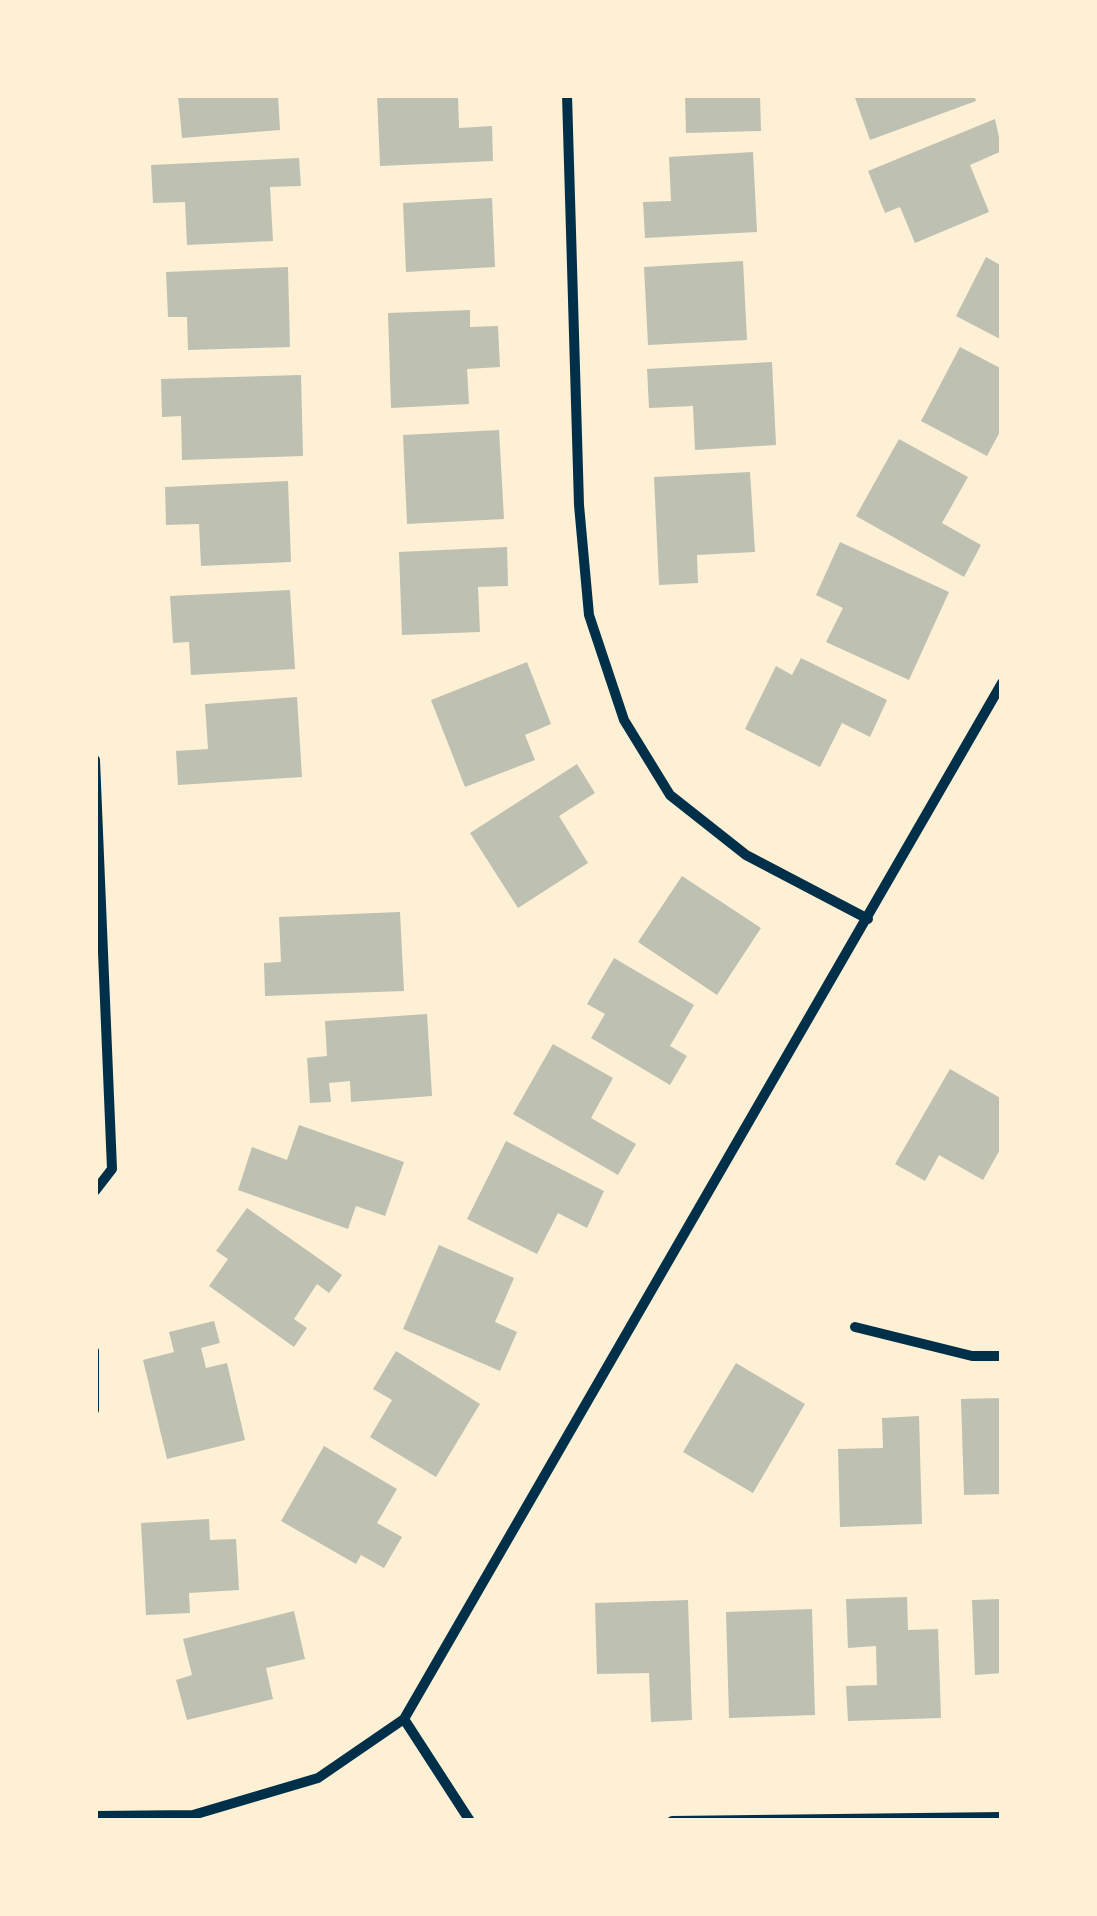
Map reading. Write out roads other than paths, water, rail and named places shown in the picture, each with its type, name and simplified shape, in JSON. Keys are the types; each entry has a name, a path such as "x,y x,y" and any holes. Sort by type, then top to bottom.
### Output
{"street":[{"path":"567,95 579,505 589,616 624,720 670,795 746,855 868,919"},
{"path":"95,1816 192,1815 318,1778 404,1718 1002,683"},
{"path":"95,760 112,1169 95,1191"},
{"path":"855,1328 972,1356 1002,1356"},
{"path":"404,1718 470,1821"},
{"path":"672,1821 1002,1817"}],"lane":[{"path":"95,1351 95,1410"}]}
